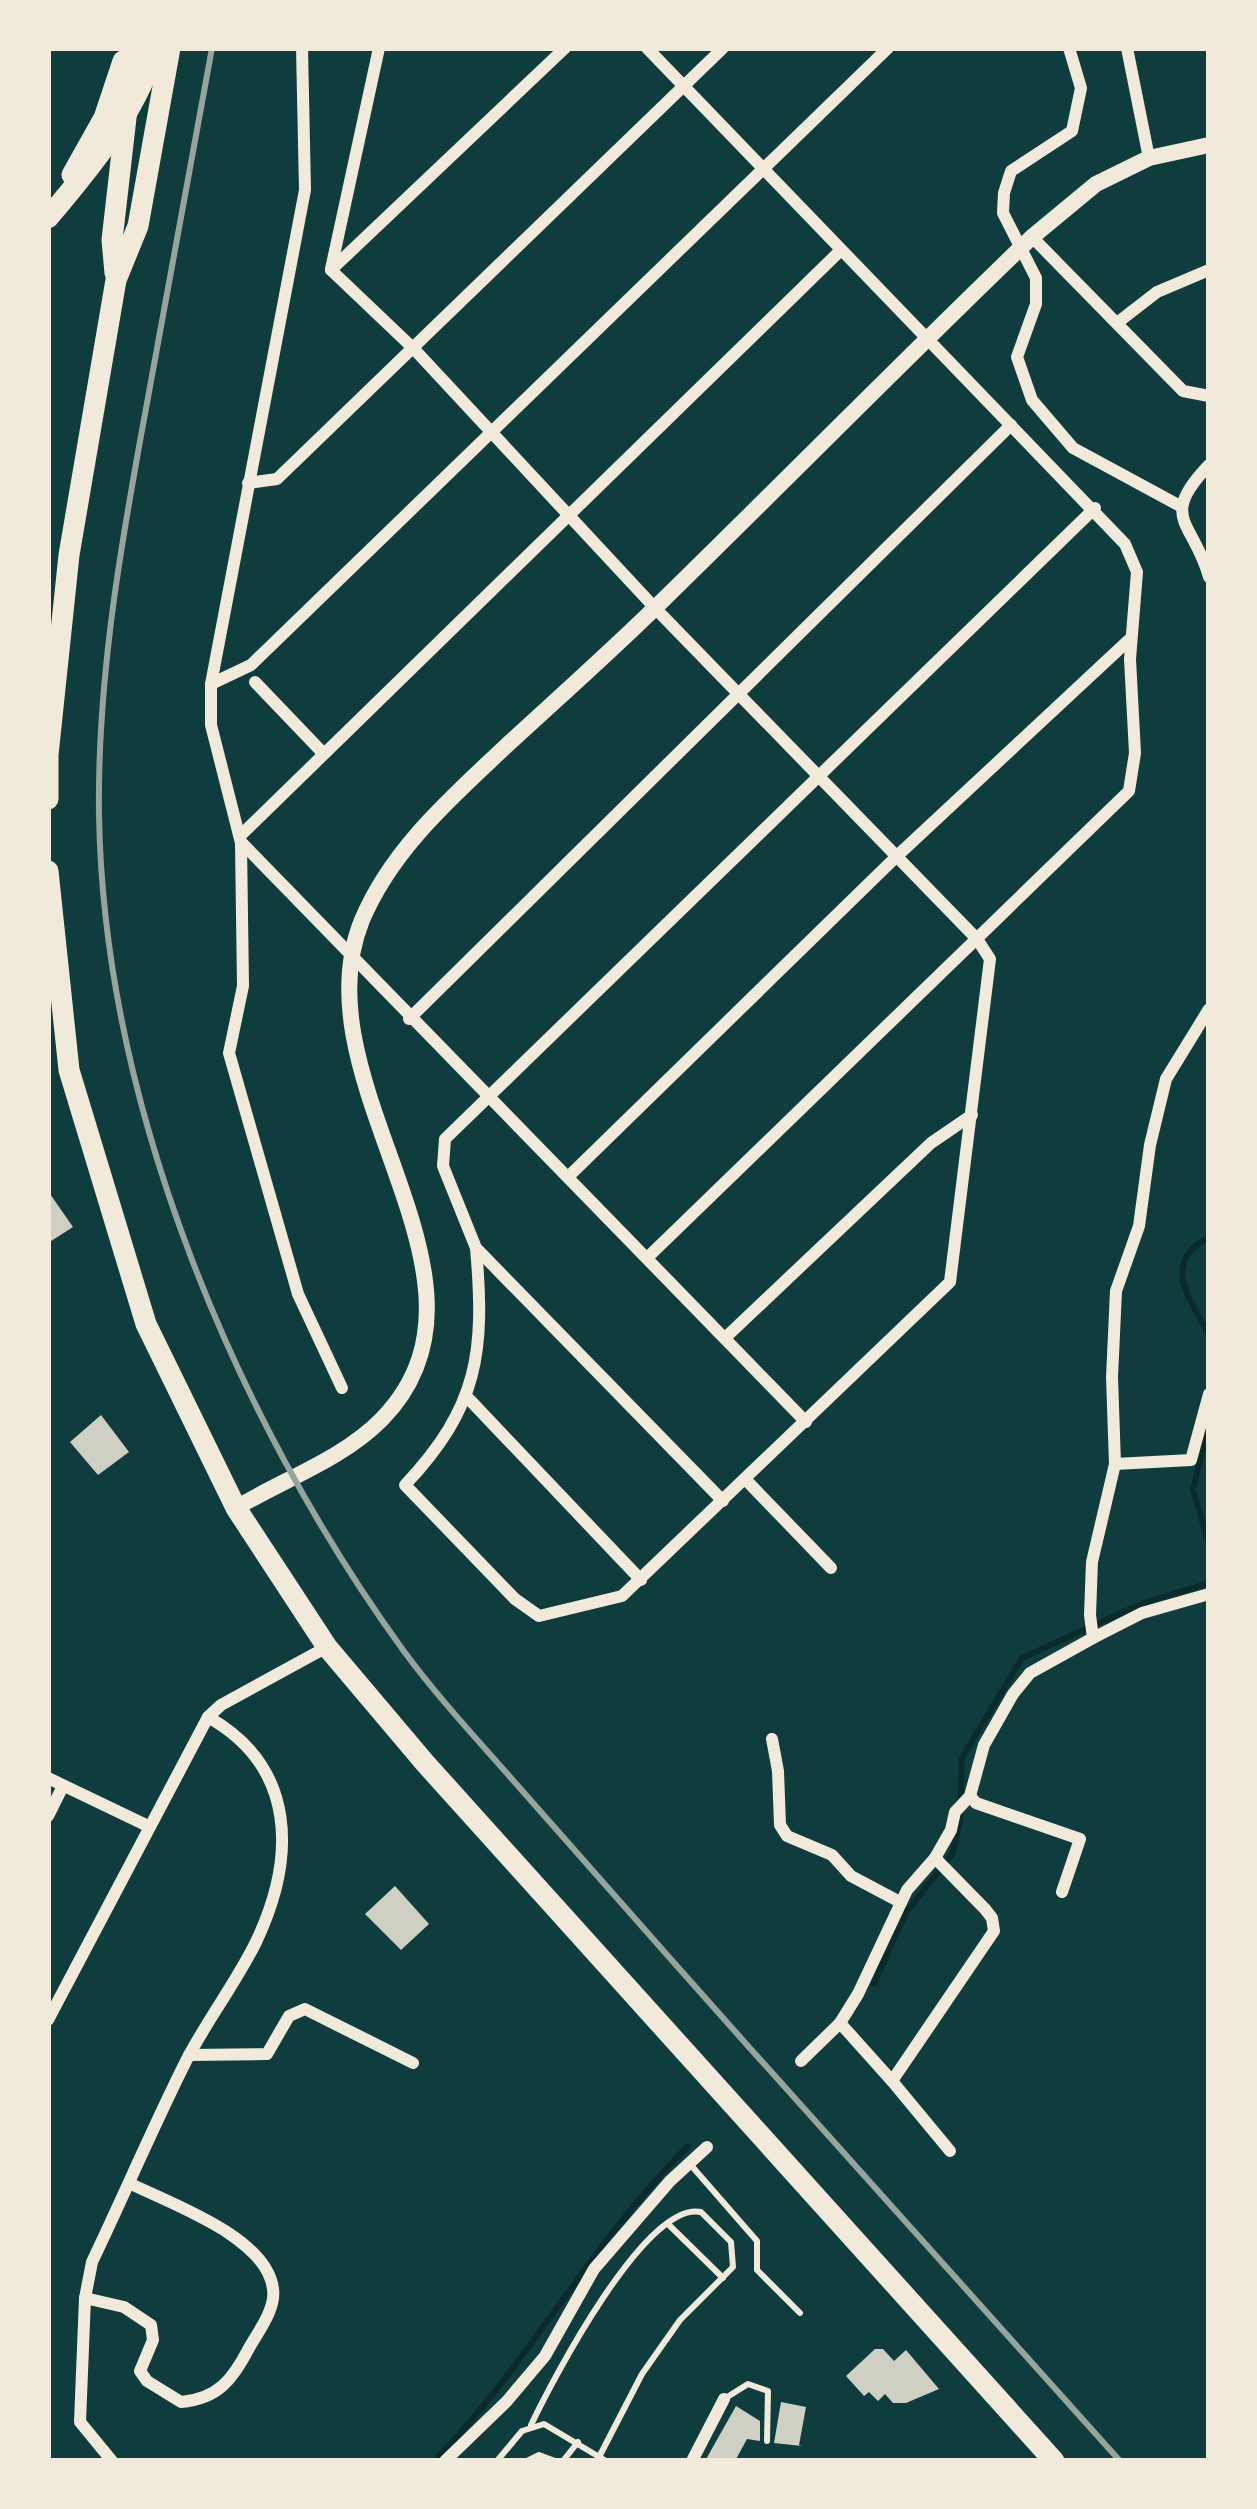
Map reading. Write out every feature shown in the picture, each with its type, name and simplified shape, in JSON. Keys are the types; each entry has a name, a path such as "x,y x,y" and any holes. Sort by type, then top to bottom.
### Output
{"highway":[{"path":"48,799 68,555 116,280 114,220 130,48"},
{"path":"48,218 104,118 130,48"},
{"path":"48,218 94,165 164,52"},
{"path":"116,280 139,226 164,52"},
{"path":"66,197 97,194 114,220"},
{"path":"48,871 69,1070 116,1233 146,1324 236,1508 327,1647 425,1763 1054,2461"}],"street":[{"path":"302,48 305,190 211,683 211,725 241,839 243,986 229,1053 298,1294 342,1388"},
{"path":"331,270 379,48"},
{"path":"331,270 565,48"},
{"path":"647,48 925,340 1095,508 1125,544 1137,572 1132,637 1135,753 1129,791 648,1257"},
{"path":"248,483 277,479 723,48"},
{"path":"211,683 251,665 888,48"},
{"path":"1069,48 1081,88 1072,131 1011,171 1003,213 1026,243 1118,323 1183,391 1209,396"},
{"path":"1127,48 1149,158"},
{"path":"236,1508 357,1442 386,1416 407,1384 428,1334 429,1282 361,1075 347,1004 349,957 364,916 406,843 655,608 1026,243 1096,184 1149,158 1209,145"},
{"path":"1026,243 1036,278 1036,304 1017,357 1032,400 1073,448 1182,507"},
{"path":"241,839 322,752 842,250"},
{"path":"1118,323 1157,292 1209,269"},
{"path":"331,270 414,349 655,608 818,774 977,939 990,959 950,1282 622,1597 539,1616 514,1599 406,1485 436,1452 467,1397 482,1327 476,1248 443,1166 445,1139 818,774 1095,508"},
{"path":"409,1018 1011,425"},
{"path":"1209,465 1184,494 1181,513 1209,577"},
{"path":"569,1176 897,856 1132,637"},
{"path":"255,682 322,752"},
{"path":"241,839 349,957 806,1422"},
{"path":"1093,1637 1092,1562 1115,1464 1116,1291 1139,1226 1150,1145 1166,1079 1209,1009"},
{"path":"726,1337 931,1143 972,1115"},
{"path":"476,1248 724,1501"},
{"path":"1115,1464 1191,1460 1209,1394"},
{"path":"467,1397 641,1580"},
{"path":"746,1480 831,1568"},
{"path":"800,2061 840,2023 900,1902 935,1858 955,1812 970,1796 984,1745 1030,1673 1142,1613 1209,1594"},
{"path":"49,2015 208,1717 221,1705 327,1647"},
{"path":"112,2461 80,2422 85,2298 92,2262 189,2055 257,1939 282,1854 284,1822 268,1774 235,1737 208,1717"},
{"path":"772,1739 780,1825 787,1836 832,1855 851,1876 900,1902"},
{"path":"48,1778 148,1826"},
{"path":"48,1816 63,1786"},
{"path":"970,1796 976,1803 1080,1839 1062,1892"},
{"path":"892,2080 994,1931 992,1918 935,1858"},
{"path":"189,2055 267,2054 289,2016 305,2009 413,2063"},
{"path":"840,2023 950,2151"},
{"path":"445,2461 532,2371 594,2269 706,2147"},
{"path":"85,2298 124,2307 151,2325 153,2340 140,2371 147,2381 181,2402 219,2392 234,2376 272,2304 273,2288 252,2249 129,2182"},
{"path":"692,2461 724,2399"}],"lane":[{"path":"689,2164 757,2241 758,2270 800,2313"},
{"path":"497,2461 532,2425 617,2273 678,2214 692,2210 708,2218 734,2248 733,2267 680,2320 642,2374 601,2460 556,2428 532,2425"},
{"path":"668,2224 723,2278"},
{"path":"724,2399 748,2384 768,2391 767,2441"},
{"path":"527,2461 539,2455 559,2461 578,2442"}],"building":[{"path":"48,1191 73,1227 48,1243"},
{"path":"101,1415 129,1452 98,1475 70,1442"},
{"path":"395,1886 429,1924 401,1950 365,1914"},
{"path":"875,2349 883,2349 894,2361 906,2350 939,2389 906,2403 893,2403 885,2394 878,2401 869,2392 864,2396 846,2376"},
{"path":"781,2402 806,2407 802,2446 774,2443"},
{"path":"736,2406 760,2421 760,2441 747,2439 735,2461 705,2461"}],"waterway":[{"path":"1209,1237 1185,1259 1182,1271 1188,1296 1209,1335"},
{"path":"1209,1424 1193,1489 1209,1545"},
{"path":"874,1984 905,1914 953,1853 960,1821 962,1758 1022,1658 1143,1603 1209,1583"},
{"path":"434,2461 500,2385 620,2223 688,2146"}],"railway":[{"path":"212,48 120,556 99,763 107,925 125,1035 153,1145 190,1254 234,1360 285,1462 342,1559 416,1667 1120,2461"}]}
